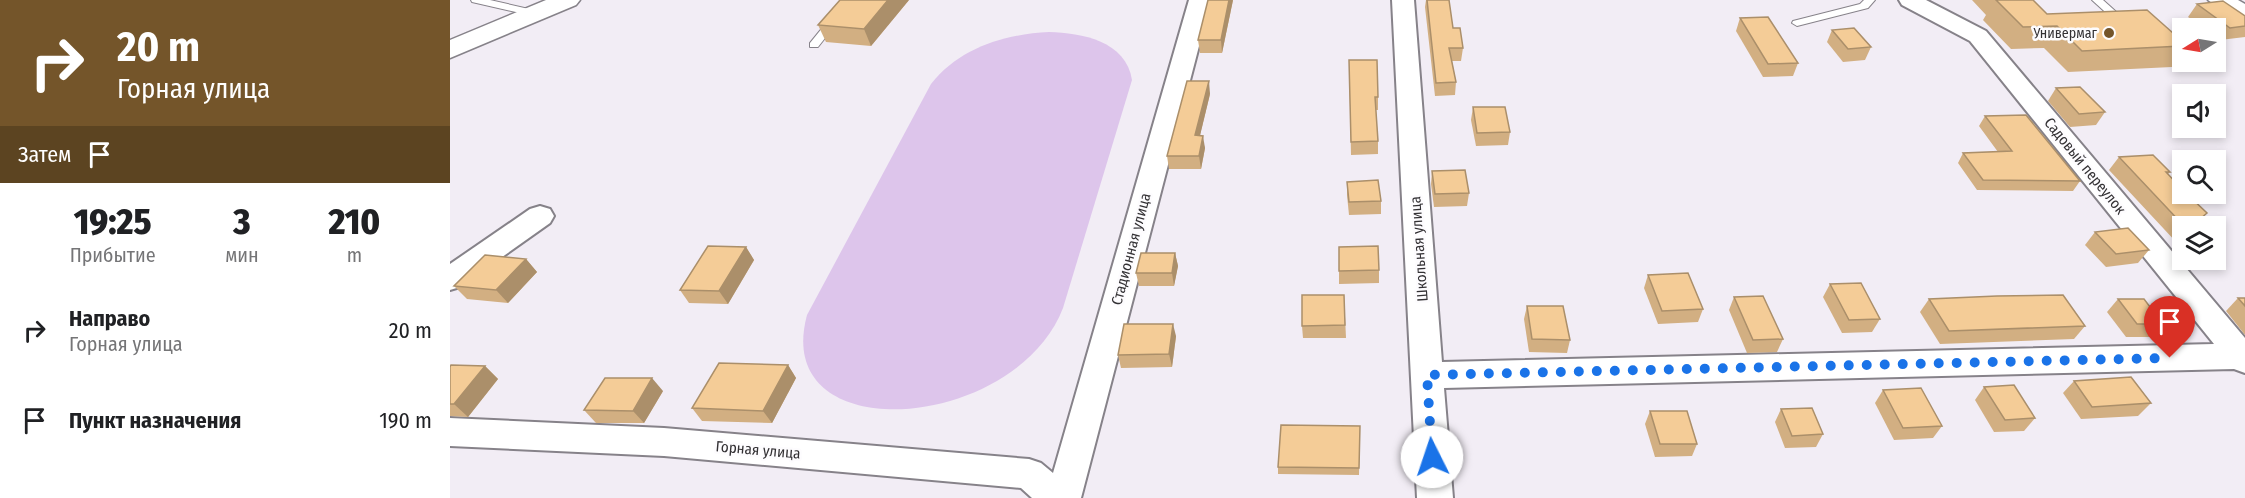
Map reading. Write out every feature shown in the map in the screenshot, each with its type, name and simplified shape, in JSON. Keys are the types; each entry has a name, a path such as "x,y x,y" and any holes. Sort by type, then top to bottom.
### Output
{"street":[{"path":"450,50 567,0"},
{"name":"Стадионная улица","path":"1063,498 1200,0"},
{"name":"Школьная улица","path":"1403,0 1435,498"},
{"name":"Садовый переулок","path":"1910,0 1978,36 2244,358"},
{"path":"2221,0 2245,15"},
{"path":"450,279 540,216"},
{"path":"1427,375 2244,358"},
{"name":"Горная улица","path":"450,432 664,441 1029,474 1056,498"}],"lane":[{"path":"476,0 538,14"},
{"path":"814,45 850,0"},
{"path":"1797,23 1864,6 1870,0"},
{"path":"2097,0 2118,18"}],"shaded area":[{"path":"1049,32 1088,37 1112,48 1128,67 1132,80 1063,308 1037,349 998,381 951,401 903,409 859,405 825,389 805,359 807,315 931,84 955,61 984,45 1016,36"}],"building":[{"path":"840,0 888,0 864,29 818,25"},
{"path":"1208,0 1229,0 1221,40 1198,40"},
{"path":"1427,0 1449,0 1453,28 1460,28 1463,48 1449,48 1456,82 1436,83"},
{"path":"1996,0 2033,0 2047,14 2147,10 2172,32 2172,46 2082,51 2057,26 2023,27"},
{"path":"2223,1 2245,16 2245,26 2230,28 2226,25 2226,18 2216,18 2197,4"},
{"path":"1768,17 1798,63 1768,64 1740,18"},
{"path":"1854,28 1871,47 1848,49 1832,30"},
{"path":"1349,60 1377,60 1378,97 1375,97 1378,141 1351,142"},
{"path":"1187,81 1209,81 1195,135 1203,136 1199,156 1167,156"},
{"path":"2080,87 2105,112 2079,114 2056,88"},
{"path":"1473,107 1505,107 1510,132 1477,133"},
{"path":"2026,115 2080,181 1983,180 1963,153 2012,151 1985,116"},
{"path":"2153,155 2170,172 2166,172 2172,178 2172,204 2198,204 2207,213 2204,216 2175,216 2119,157"},
{"path":"1465,170 1469,193 1435,194 1432,171"},
{"path":"1378,180 1381,201 1349,202 1347,182"},
{"path":"2128,228 2149,250 2116,254 2095,232"},
{"path":"708,246 746,247 719,291 680,290"},
{"path":"1378,246 1379,270 1339,271 1339,247"},
{"path":"1141,253 1175,253 1172,273 1136,273"},
{"path":"485,255 526,259 496,290 454,286"},
{"path":"1688,273 1703,309 1662,311 1648,275"},
{"path":"1861,283 1880,319 1849,320 1830,284"},
{"path":"1302,295 1344,295 1345,325 1302,326"},
{"path":"2063,295 2085,326 1949,331 1929,299 1997,296"},
{"path":"1763,296 1783,339 1753,340 1734,297"},
{"path":"2238,298 2245,298 2245,306"},
{"path":"2118,299 2144,299 2163,324 2137,324"},
{"path":"1527,306 1563,306 1570,340 1532,339"},
{"path":"1124,324 1173,324 1169,354 1118,355"},
{"path":"719,363 788,365 763,411 692,408"},
{"path":"451,365 485,366 454,404 450,404"},
{"path":"2131,377 2151,403 2092,407 2074,381"},
{"path":"605,378 652,378 633,411 584,410"},
{"path":"2014,385 2035,418 2005,420 1984,387"},
{"path":"1921,388 1942,426 1903,428 1883,390"},
{"path":"1812,408 1823,434 1792,436 1781,409"},
{"path":"1650,411 1687,411 1697,444 1660,444"},
{"path":"1281,425 1360,426 1359,468 1278,467"}],"place":[{"name":"Универмаг","path":"2109,33"}],"route":[{"path":"1432,457 1427,375 2170,358"}]}
